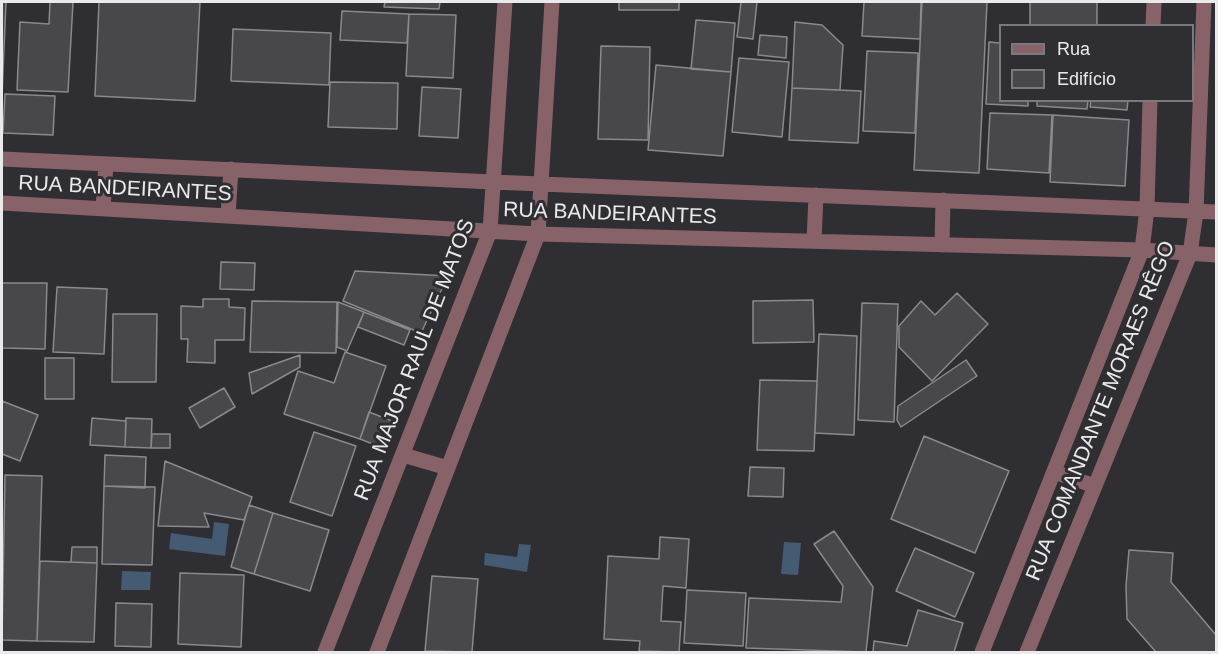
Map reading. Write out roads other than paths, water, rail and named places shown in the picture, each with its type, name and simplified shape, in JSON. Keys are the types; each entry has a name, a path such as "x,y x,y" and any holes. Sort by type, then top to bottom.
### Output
{"street":[{"name":"RUA MAJOR RAUL DE MATOS","path":"325,652 490,231 505,2"},
{"path":"377,652 538,234 552,2"},
{"path":"1153,24 1154,2"},
{"name":"RUA COMANDANTE MORAES RÊGO","path":"1027,652 1190,254 1196,212 1204,2"},
{"name":"RUA COMANDANTE MORAES RÊGO","path":"982,652 1142,250 1147,209 1150,102"},
{"name":"RUA BANDEIRANTES","path":"2,159 1216,212"},
{"path":"103,209 106,164"},
{"path":"228,216 231,169"},
{"path":"814,241 816,195"},
{"path":"942,245 943,200"},
{"name":"RUA BANDEIRANTES","path":"2,203 538,234 1142,250 1216,255"},
{"path":"403,455 448,468"},
{"path":"1054,472 1095,486"}],"water":[{"path":"214,522 229,524 225,556 169,549 171,533 212,539"},
{"path":"784,542 801,543 798,575 781,574"},
{"path":"519,544 531,545 527,572 484,565 485,553 517,557"},
{"path":"122,571 151,572 150,590 121,590"}]}
